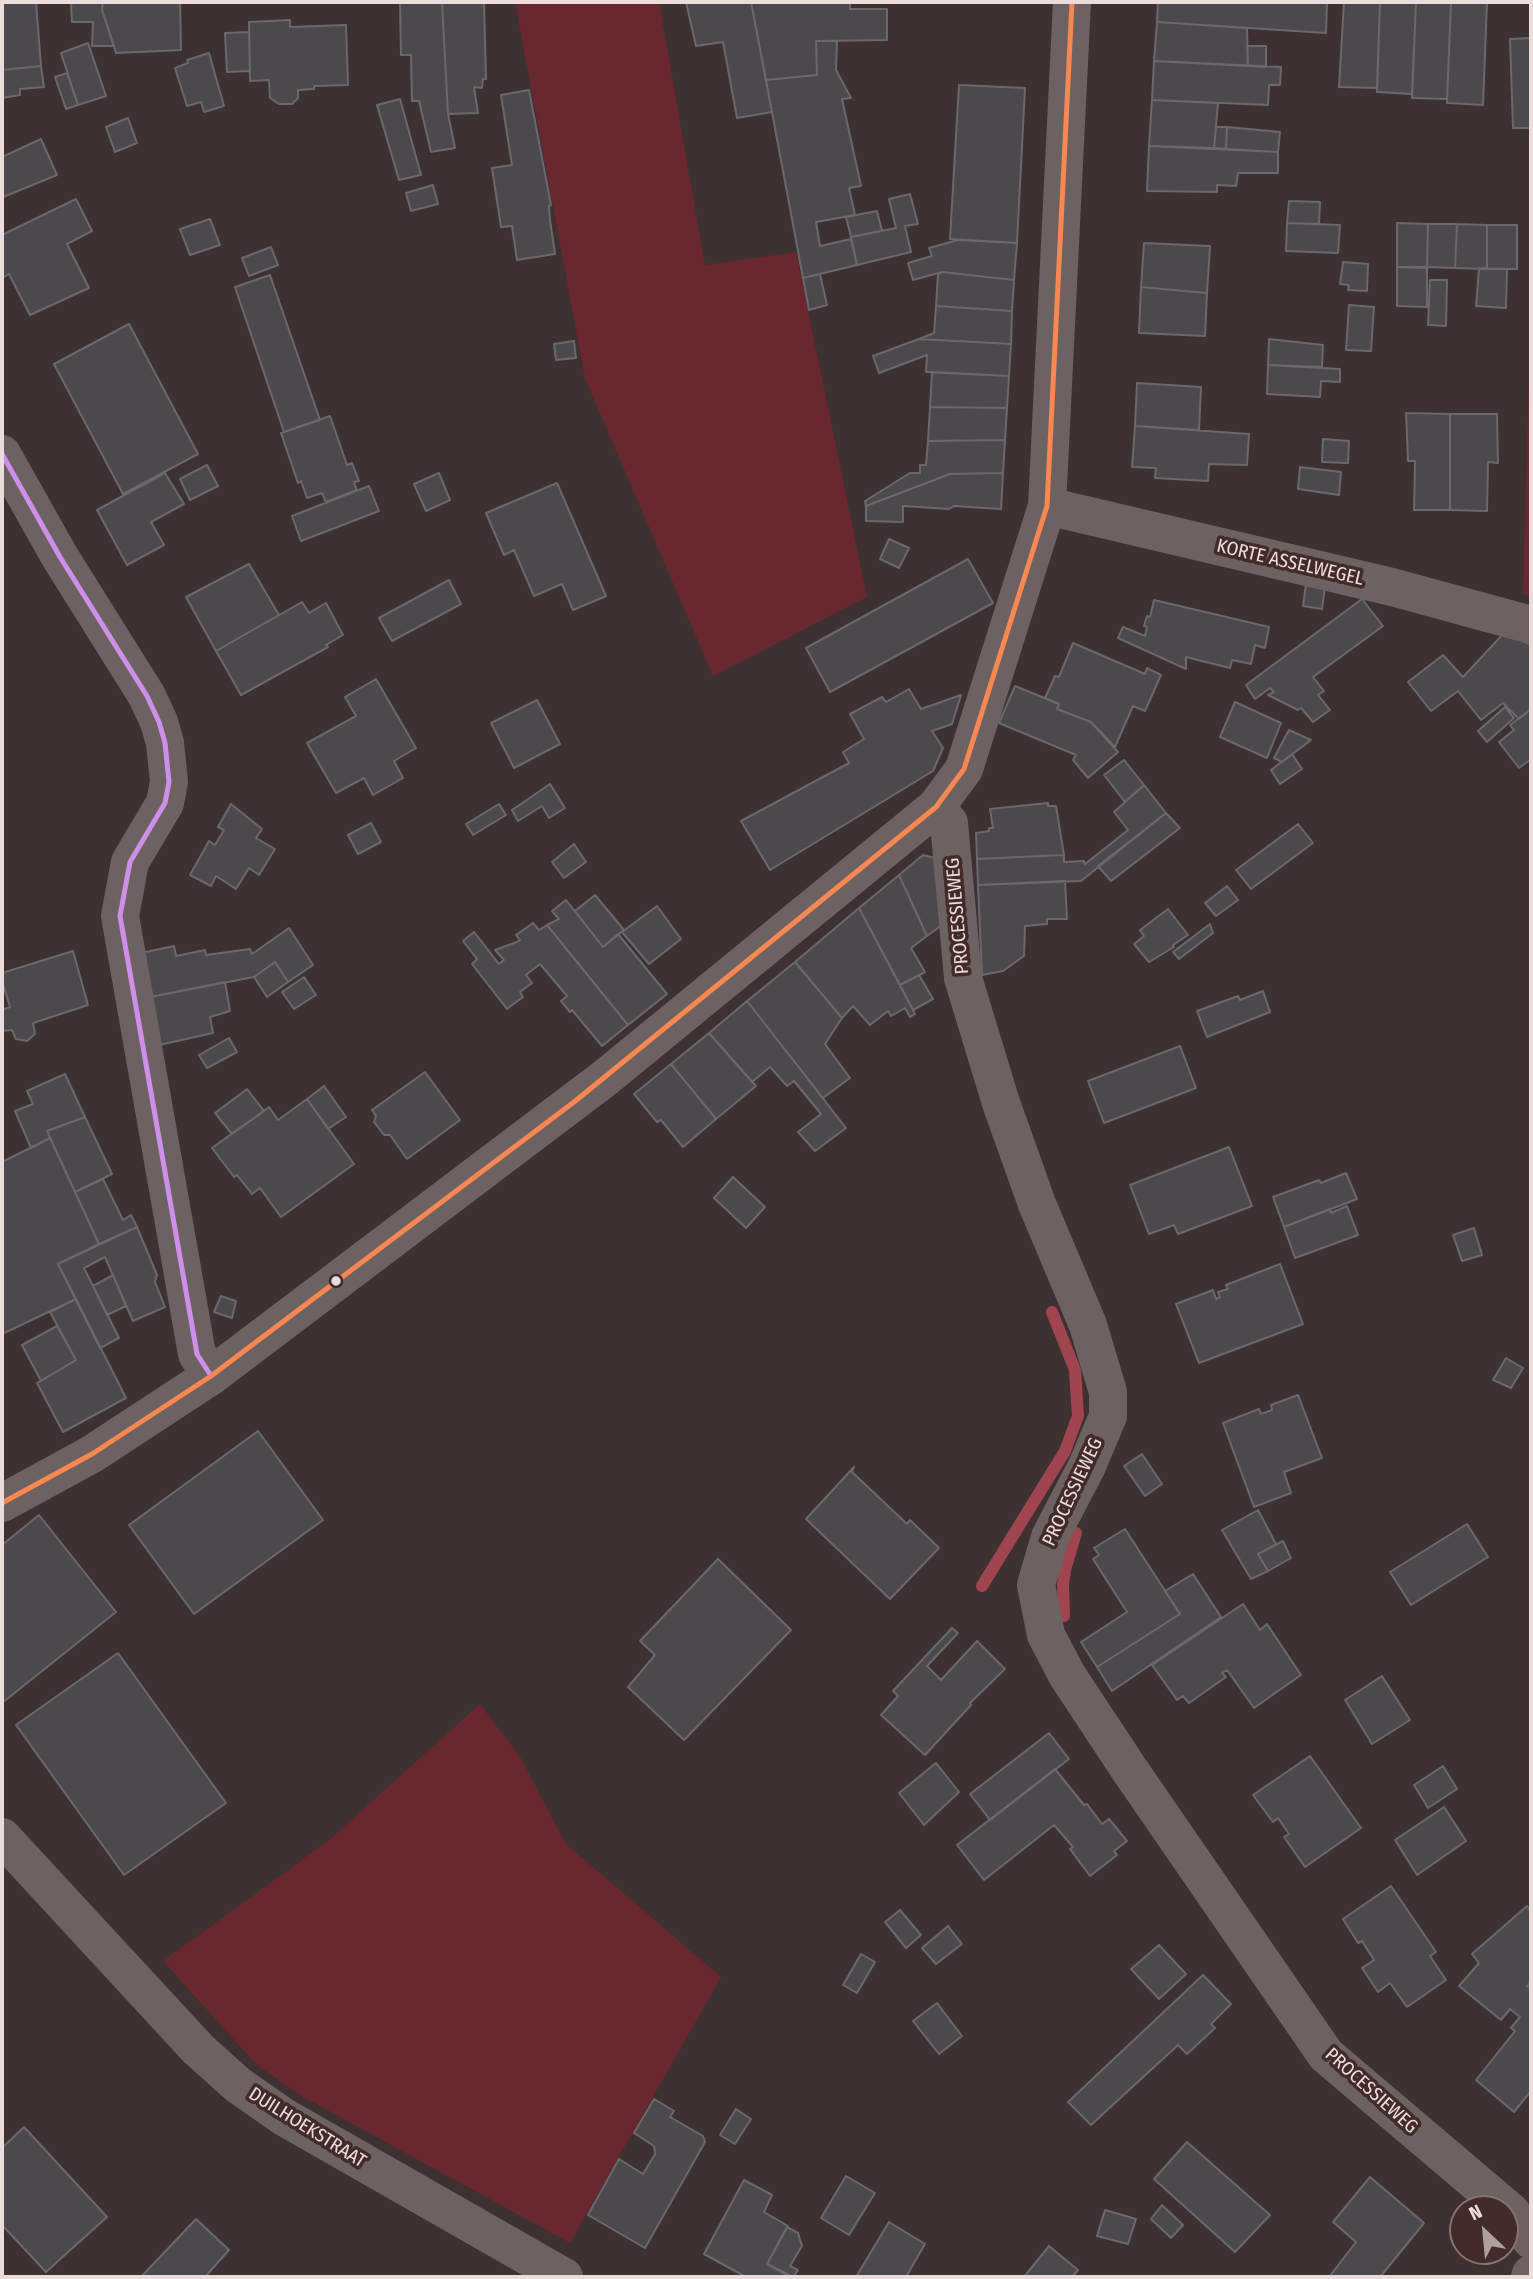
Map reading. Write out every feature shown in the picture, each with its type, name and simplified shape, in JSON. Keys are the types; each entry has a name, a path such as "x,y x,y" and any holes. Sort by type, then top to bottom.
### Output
{"street":[{"path":"2,1503 92,1454 211,1376 574,1102 936,807 964,769 1047,506 1072,2"},
{"path":"2,454 60,556 148,696 165,743 169,782 165,803 130,862 120,916 197,1354 211,1376"},
{"name":"KORTE ASSELWEGEL","path":"1047,506 1392,587 1531,625"},
{"name":"PROCESSIEWEG","path":"936,807 949,823 963,978 1001,1103 1037,1204 1088,1325 1108,1392 1108,1416 1087,1466 1050,1536 1036,1585 1046,1635 1067,1675 1129,1769 1326,2055 1511,2212 1531,2240"},
{"name":"DUILHOEKSTRAAT","path":"2,1837 189,2039 238,2085 295,2124 564,2277"}],"shaded area":[{"path":"515,2 659,2 705,265 796,252 867,597 713,676 585,378"},
{"path":"1531,295 1531,597 1523,594"},
{"path":"480,1704 521,1758 565,1843 721,1977 570,2243 300,2095 256,2064 163,1961 328,1841"}],"building":[{"path":"2,2 36,2 41,66 2,70"},
{"path":"71,2 103,2 102,10 114,46 92,46 93,22 72,22"},
{"path":"103,2 180,2 181,50 116,53 102,10"},
{"path":"400,2 442,2 448,114 455,148 431,152 419,101 412,101 411,55 401,55"},
{"path":"442,2 484,2 486,79 483,79 482,88 474,87 478,113 448,114"},
{"path":"686,2 751,2 772,112 737,118 723,42 696,46"},
{"path":"751,2 850,2 850,9 887,9 887,40 816,41 817,75 766,80"},
{"path":"1158,2 1327,2 1326,33 1157,22"},
{"path":"1344,2 1380,2 1377,88 1339,87"},
{"path":"1380,2 1416,2 1412,94 1377,92"},
{"path":"1416,2 1451,2 1447,99 1412,98"},
{"path":"1451,2 1487,2 1483,105 1447,103"},
{"path":"290,20 290,27 346,25 348,85 314,86 314,89 298,90 298,98 292,104 279,104 270,98 269,80 250,81 249,22"},
{"path":"1157,22 1247,28 1248,66 1154,61"},
{"path":"249,32 250,71 227,72 225,33"},
{"path":"1531,38 1531,128 1513,128 1510,39"},
{"path":"816,41 837,41 836,70 851,98 842,99 861,186 849,188 855,215 816,222 820,246 851,239 857,265 803,278 766,80 817,75"},
{"path":"88,43 106,96 78,105 61,53"},
{"path":"1247,46 1266,46 1266,67 1248,66"},
{"path":"209,53 224,106 204,112 201,102 187,106 175,68 188,63 187,60"},
{"path":"1154,61 1281,67 1280,85 1269,85 1268,105 1152,100"},
{"path":"41,66 44,87 20,89 20,95 2,98 2,70"},
{"path":"67,73 78,105 66,109 55,77"},
{"path":"959,85 1025,88 1017,243 950,239"},
{"path":"529,90 551,205 550,220 555,254 517,260 512,226 501,227 492,168 512,165 501,95"},
{"path":"400,99 421,175 399,180 377,105"},
{"path":"1152,100 1218,103 1214,148 1149,146"},
{"path":"128,118 137,143 115,152 106,127"},
{"path":"1216,127 1227,127 1226,149 1214,148"},
{"path":"1227,127 1280,132 1278,152 1226,149"},
{"path":"41,139 57,175 3,197 2,157"},
{"path":"1149,146 1278,152 1278,173 1238,173 1236,186 1217,185 1217,192 1147,191"},
{"path":"433,185 438,204 411,211 406,193"},
{"path":"910,194 918,224 905,226 911,252 857,265 851,237 896,228 889,199"},
{"path":"76,199 92,231 67,244 89,288 30,315 9,274 2,278 2,235"},
{"path":"1289,201 1320,202 1319,224 1287,223"},
{"path":"877,211 882,231 851,237 846,217"},
{"path":"210,219 220,245 190,255 180,229"},
{"path":"1287,223 1340,225 1338,253 1286,251"},
{"path":"1397,223 1428,224 1427,267 1397,267"},
{"path":"1428,224 1457,224 1455,268 1427,267"},
{"path":"1457,224 1487,225 1487,269 1455,268"},
{"path":"1487,225 1517,225 1517,269 1487,269"},
{"path":"958,240 1017,243 1014,280 942,272 913,280 908,263 932,256 929,248"},
{"path":"1144,243 1210,246 1207,293 1141,287"},
{"path":"271,247 278,265 249,276 242,258"},
{"path":"1343,262 1368,264 1367,291 1348,290 1349,285 1340,284"},
{"path":"1397,267 1427,268 1427,307 1397,306"},
{"path":"1479,268 1507,269 1506,308 1476,306"},
{"path":"942,272 1014,280 1012,311 936,306 938,274"},
{"path":"820,274 827,305 809,310 803,278"},
{"path":"270,275 320,420 284,432 235,287"},
{"path":"1430,280 1447,280 1446,326 1428,325"},
{"path":"1141,287 1207,293 1205,336 1139,333"},
{"path":"1349,305 1374,307 1371,351 1346,350"},
{"path":"936,306 1012,311 1011,344 919,339 934,333"},
{"path":"129,324 198,454 123,494 54,364"},
{"path":"919,339 1011,344 1009,376 926,372 927,355 879,373 873,356"},
{"path":"1269,339 1323,345 1322,367 1268,365"},
{"path":"574,341 576,358 556,360 554,344"},
{"path":"1268,365 1340,369 1340,382 1321,381 1320,397 1267,394"},
{"path":"932,372 1009,376 1007,408 930,407"},
{"path":"1137,383 1201,387 1199,430 1135,426"},
{"path":"930,407 1007,408 1005,440 928,441"},
{"path":"1406,413 1450,414 1450,510 1414,510 1415,461 1408,461"},
{"path":"1450,414 1497,414 1498,463 1488,462 1487,511 1450,510"},
{"path":"330,416 347,465 352,463 359,481 354,482 357,490 326,502 322,493 307,498 301,481 298,483 281,433"},
{"path":"1135,426 1249,434 1247,465 1209,464 1208,481 1155,478 1156,468 1132,467"},
{"path":"1323,439 1349,441 1348,463 1322,462"},
{"path":"1005,440 1003,473 950,474 866,506 865,501 910,473 920,473 920,465 926,465 928,441"},
{"path":"207,465 218,486 190,500 180,479"},
{"path":"1300,467 1341,472 1339,495 1298,489"},
{"path":"165,473 184,504 151,522 164,545 127,565 97,510"},
{"path":"439,473 450,500 426,511 414,484"},
{"path":"1003,473 1001,509 903,506 903,522 866,521 866,506 950,474"},
{"path":"557,483 606,596 573,610 562,584 534,596 514,550 504,555 486,513"},
{"path":"369,486 379,511 301,541 292,516"},
{"path":"889,539 909,548 899,568 880,559"},
{"path":"968,559 993,603 830,692 806,648"},
{"path":"249,564 279,615 216,651 186,597"},
{"path":"449,580 461,604 392,641 379,618"},
{"path":"1306,584 1325,587 1322,609 1303,606"},
{"path":"1362,599 1383,626 1313,677 1324,691 1318,695 1330,710 1313,722 1301,708 1298,710 1268,695 1274,692 1270,688 1255,699 1246,685"},
{"path":"1154,600 1269,627 1265,648 1255,645 1251,664 1232,660 1230,668 1186,657 1186,669 1118,638 1123,627 1145,636 1147,627 1144,626 1147,616 1150,617"},
{"path":"302,602 309,613 326,603 343,635 326,645 328,647 241,695 216,651"},
{"path":"1505,632 1531,645 1531,709 1519,719 1503,703 1481,720 1458,691 1431,711 1408,682 1443,655 1463,677"},
{"path":"1073,643 1145,674 1147,668 1161,675 1145,711 1133,706 1115,747 1091,722 1057,709 1059,704 1045,698 1055,676 1059,677"},
{"path":"376,679 416,748 394,761 403,778 373,795 364,778 336,793 307,743 356,716 345,697"},
{"path":"1015,686 1059,704 1057,709 1091,722 1118,752 1088,778 1073,760 1076,755 999,723"},
{"path":"909,689 921,709 961,695 952,724 932,731 943,748 933,771 770,870 741,821 849,763 843,752 864,739 850,714 882,697 886,702"},
{"path":"537,700 560,744 514,768 491,723"},
{"path":"1235,702 1281,723 1267,758 1220,737"},
{"path":"1505,707 1514,718 1487,742 1478,731"},
{"path":"1531,709 1531,759 1519,768 1499,742 1514,730 1510,725"},
{"path":"1289,730 1311,740 1282,762 1274,758"},
{"path":"1292,754 1302,769 1280,784 1271,770"},
{"path":"1124,760 1144,785 1125,802 1104,775"},
{"path":"550,784 565,808 549,818 542,806 518,821 512,810"},
{"path":"1144,785 1166,813 1081,881 978,885 977,859 1064,855 1064,862 1084,861 1085,864 1128,830 1114,812"},
{"path":"1048,803 1048,806 1056,806 1064,855 977,859 976,833 993,828 990,809"},
{"path":"231,804 262,829 256,838 275,849 259,875 249,868 236,889 216,876 211,886 190,875 209,841 215,845 224,830 218,827"},
{"path":"499,804 506,815 473,835 466,824"},
{"path":"1166,813 1180,828 1111,881 1098,866"},
{"path":"371,823 381,842 358,854 348,835"},
{"path":"1298,824 1313,843 1251,889 1236,870"},
{"path":"574,844 586,862 564,878 552,862"},
{"path":"923,855 935,858 942,925 927,936 899,875"},
{"path":"899,875 927,936 911,948 925,972 900,985 859,908"},
{"path":"1065,881 1067,919 1047,919 1047,924 1025,926 1024,956 1003,971 982,975 978,885"},
{"path":"1227,886 1238,900 1216,916 1205,903"},
{"path":"595,895 624,930 603,947 575,911"},
{"path":"566,900 603,947 618,934 667,994 628,1025 547,925 559,919 552,911"},
{"path":"657,906 681,939 649,964 622,932"},
{"path":"859,908 915,1014 910,1017 905,1008 891,1016 888,1011 870,1025 853,1006 842,1018 795,962"},
{"path":"1168,909 1188,935 1149,962 1134,944 1144,936 1140,930"},
{"path":"533,923 539,930 547,925 628,1025 602,1046 561,1001 567,996 540,964 526,975 532,983 520,992 523,997 507,1009 472,964 477,959 463,941 474,932 499,964 504,960 495,950 520,940 516,935"},
{"path":"1210,924 1213,933 1179,959 1173,952"},
{"path":"289,928 313,965 288,982 275,962 254,977 150,997 141,953 174,946 176,956 205,950 206,955 250,949 252,954"},
{"path":"73,951 88,1005 33,1023 35,1034 27,1041 16,1039 12,1030 2,1031 2,1010 10,1007 2,973"},
{"path":"275,962 288,982 267,997 254,977"},
{"path":"795,962 842,1018 825,1044 850,1078 823,1098 747,1001"},
{"path":"919,975 933,999 913,1010 900,985"},
{"path":"304,977 316,995 294,1009 282,992"},
{"path":"225,982 230,1011 210,1017 213,1033 159,1045 150,997"},
{"path":"1263,991 1270,1012 1207,1037 1197,1011 1238,996 1240,1000"},
{"path":"747,1001 846,1128 815,1151 798,1132 821,1114 794,1081 787,1086 770,1067 752,1082 709,1033"},
{"path":"709,1033 756,1086 716,1119 671,1064"},
{"path":"229,1038 237,1052 207,1068 199,1055"},
{"path":"1180,1046 1196,1088 1104,1123 1088,1081"},
{"path":"671,1064 716,1119 683,1147 661,1120 657,1122 634,1094"},
{"path":"425,1072 460,1120 407,1159 390,1135 384,1135 374,1122 376,1116 372,1110"},
{"path":"65,1074 85,1117 47,1131 50,1138 31,1148 15,1111 33,1104 27,1091"},
{"path":"324,1086 346,1117 328,1129 307,1099"},
{"path":"247,1089 264,1111 232,1134 215,1113"},
{"path":"307,1099 354,1164 281,1217 260,1188 252,1194 237,1175 234,1177 212,1148 269,1107 278,1120"},
{"path":"85,1117 112,1174 75,1192 47,1131"},
{"path":"50,1138 99,1244 58,1264 76,1299 2,1334 2,1162"},
{"path":"1229,1147 1252,1206 1178,1234 1174,1225 1149,1234 1130,1185"},
{"path":"1346,1173 1357,1199 1284,1227 1273,1197"},
{"path":"733,1177 765,1207 746,1228 714,1198"},
{"path":"103,1179 123,1220 131,1215 137,1227 99,1244 75,1192"},
{"path":"1347,1206 1358,1235 1295,1258 1284,1227 1330,1209 1331,1213"},
{"path":"137,1227 157,1275 155,1282 165,1307 133,1321 105,1257 84,1268 119,1338 100,1348 58,1264"},
{"path":"1474,1228 1482,1255 1462,1261 1453,1235"},
{"path":"1280,1264 1303,1324 1199,1363 1176,1304 1213,1290 1216,1299 1220,1297 1218,1292 1228,1289 1226,1285"},
{"path":"113,1275 126,1306 107,1315 93,1286"},
{"path":"221,1296 236,1301 232,1318 214,1312"},
{"path":"76,1299 126,1398 63,1432 37,1383 76,1360 50,1312"},
{"path":"57,1326 76,1360 41,1381 22,1345"},
{"path":"1506,1358 1523,1368 1511,1388 1493,1380"},
{"path":"1298,1395 1322,1458 1284,1472 1291,1493 1254,1507 1223,1423 1259,1409 1261,1414 1272,1410 1271,1405"},
{"path":"258,1431 323,1520 194,1614 129,1525"},
{"path":"1142,1454 1162,1484 1145,1496 1124,1466"},
{"path":"854,1467 852,1472 907,1524 910,1520 939,1548 890,1599 806,1519"},
{"path":"1258,1510 1276,1544 1258,1554 1268,1571 1251,1579 1222,1530"},
{"path":"39,1515 116,1612 2,1703 2,1545"},
{"path":"1467,1524 1488,1557 1411,1605 1390,1572"},
{"path":"1125,1529 1180,1614 1097,1667 1081,1642 1127,1612 1093,1559 1099,1555 1094,1548"},
{"path":"1283,1541 1291,1558 1268,1571 1258,1554"},
{"path":"718,1559 791,1630 684,1740 628,1687 655,1655 640,1641"},
{"path":"1193,1574 1221,1617 1112,1691 1097,1667 1180,1614 1165,1591"},
{"path":"1243,1604 1260,1630 1267,1624 1301,1675 1254,1708 1227,1670 1222,1673 1226,1677 1189,1703 1183,1696 1177,1700 1152,1665"},
{"path":"952,1628 958,1633 927,1666 941,1680 977,1641 1005,1669 970,1703 925,1755 881,1715 898,1696 893,1691"},
{"path":"118,1653 226,1803 124,1875 16,1725"},
{"path":"1382,1676 1410,1720 1372,1744 1345,1700"},
{"path":"1049,1733 1069,1759 990,1820 970,1794"},
{"path":"1310,1756 1361,1828 1305,1867 1284,1837 1289,1834 1278,1818 1273,1822 1253,1795"},
{"path":"936,1763 959,1792 924,1825 899,1793"},
{"path":"1443,1766 1457,1789 1428,1808 1414,1785"},
{"path":"1055,1769 1102,1824 1109,1819 1127,1841 1114,1851 1117,1855 1090,1876 1070,1849 1073,1847 1054,1825 984,1880 957,1845"},
{"path":"1444,1807 1466,1841 1417,1875 1395,1840"},
{"path":"1391,1886 1436,1952 1430,1956 1446,1980 1407,2007 1390,1983 1378,1992 1362,1968 1374,1960 1362,1941 1358,1943 1343,1919"},
{"path":"1527,1906 1531,1911 1531,1981 1527,1986 1531,1989 1531,2091 1514,2112 1476,2080 1515,2031 1511,2028 1520,2017 1510,2009 1501,2020 1459,1986 1479,1963 1472,1954"},
{"path":"900,1910 921,1935 906,1948 885,1922"},
{"path":"948,1926 962,1944 936,1964 922,1948"},
{"path":"1159,1945 1186,1974 1159,1999 1131,1969"},
{"path":"861,1954 875,1962 857,1993 843,1985"},
{"path":"1203,1975 1231,2004 1211,2024 1215,2028 1187,2054 1178,2045 1091,2125 1068,2102"},
{"path":"937,2003 962,2036 939,2054 913,2021"},
{"path":"654,2099 674,2111 670,2117 703,2136 705,2142 645,2248 588,2215 619,2159 643,2174 655,2154 654,2146 634,2133"},
{"path":"736,2109 751,2119 735,2144 720,2135"},
{"path":"24,2127 107,2217 46,2272 2,2225 2,2148"},
{"path":"1187,2142 1270,2215 1235,2252 1154,2179"},
{"path":"846,2176 875,2193 849,2235 821,2218"},
{"path":"1370,2177 1424,2223 1380,2277 1329,2277 1356,2242 1333,2222"},
{"path":"744,2180 772,2195 764,2212 788,2226 767,2264 790,2277 746,2277 704,2254"},
{"path":"1162,2205 1183,2225 1171,2238 1151,2219"},
{"path":"1105,2210 1136,2219 1128,2244 1097,2236"},
{"path":"196,2219 229,2250 205,2277 141,2277"},
{"path":"889,2222 925,2244 906,2277 856,2277"},
{"path":"787,2227 798,2233 802,2246 790,2266 798,2270 793,2277 767,2264"},
{"path":"1049,2246 1078,2270 1072,2277 1024,2277"}],"waterway":[{"path":"982,1586 1065,1451 1078,1416 1075,1370 1052,1312"},
{"path":"1064,1616 1065,1570 1076,1533"}],"transit line":[{"path":"2,1503 92,1454 211,1376 574,1102 936,807 964,769 1047,506 1072,2"},
{"path":"2,454 60,557 147,696 165,743 169,782 165,803 130,862 120,916 197,1354 211,1376"}]}
